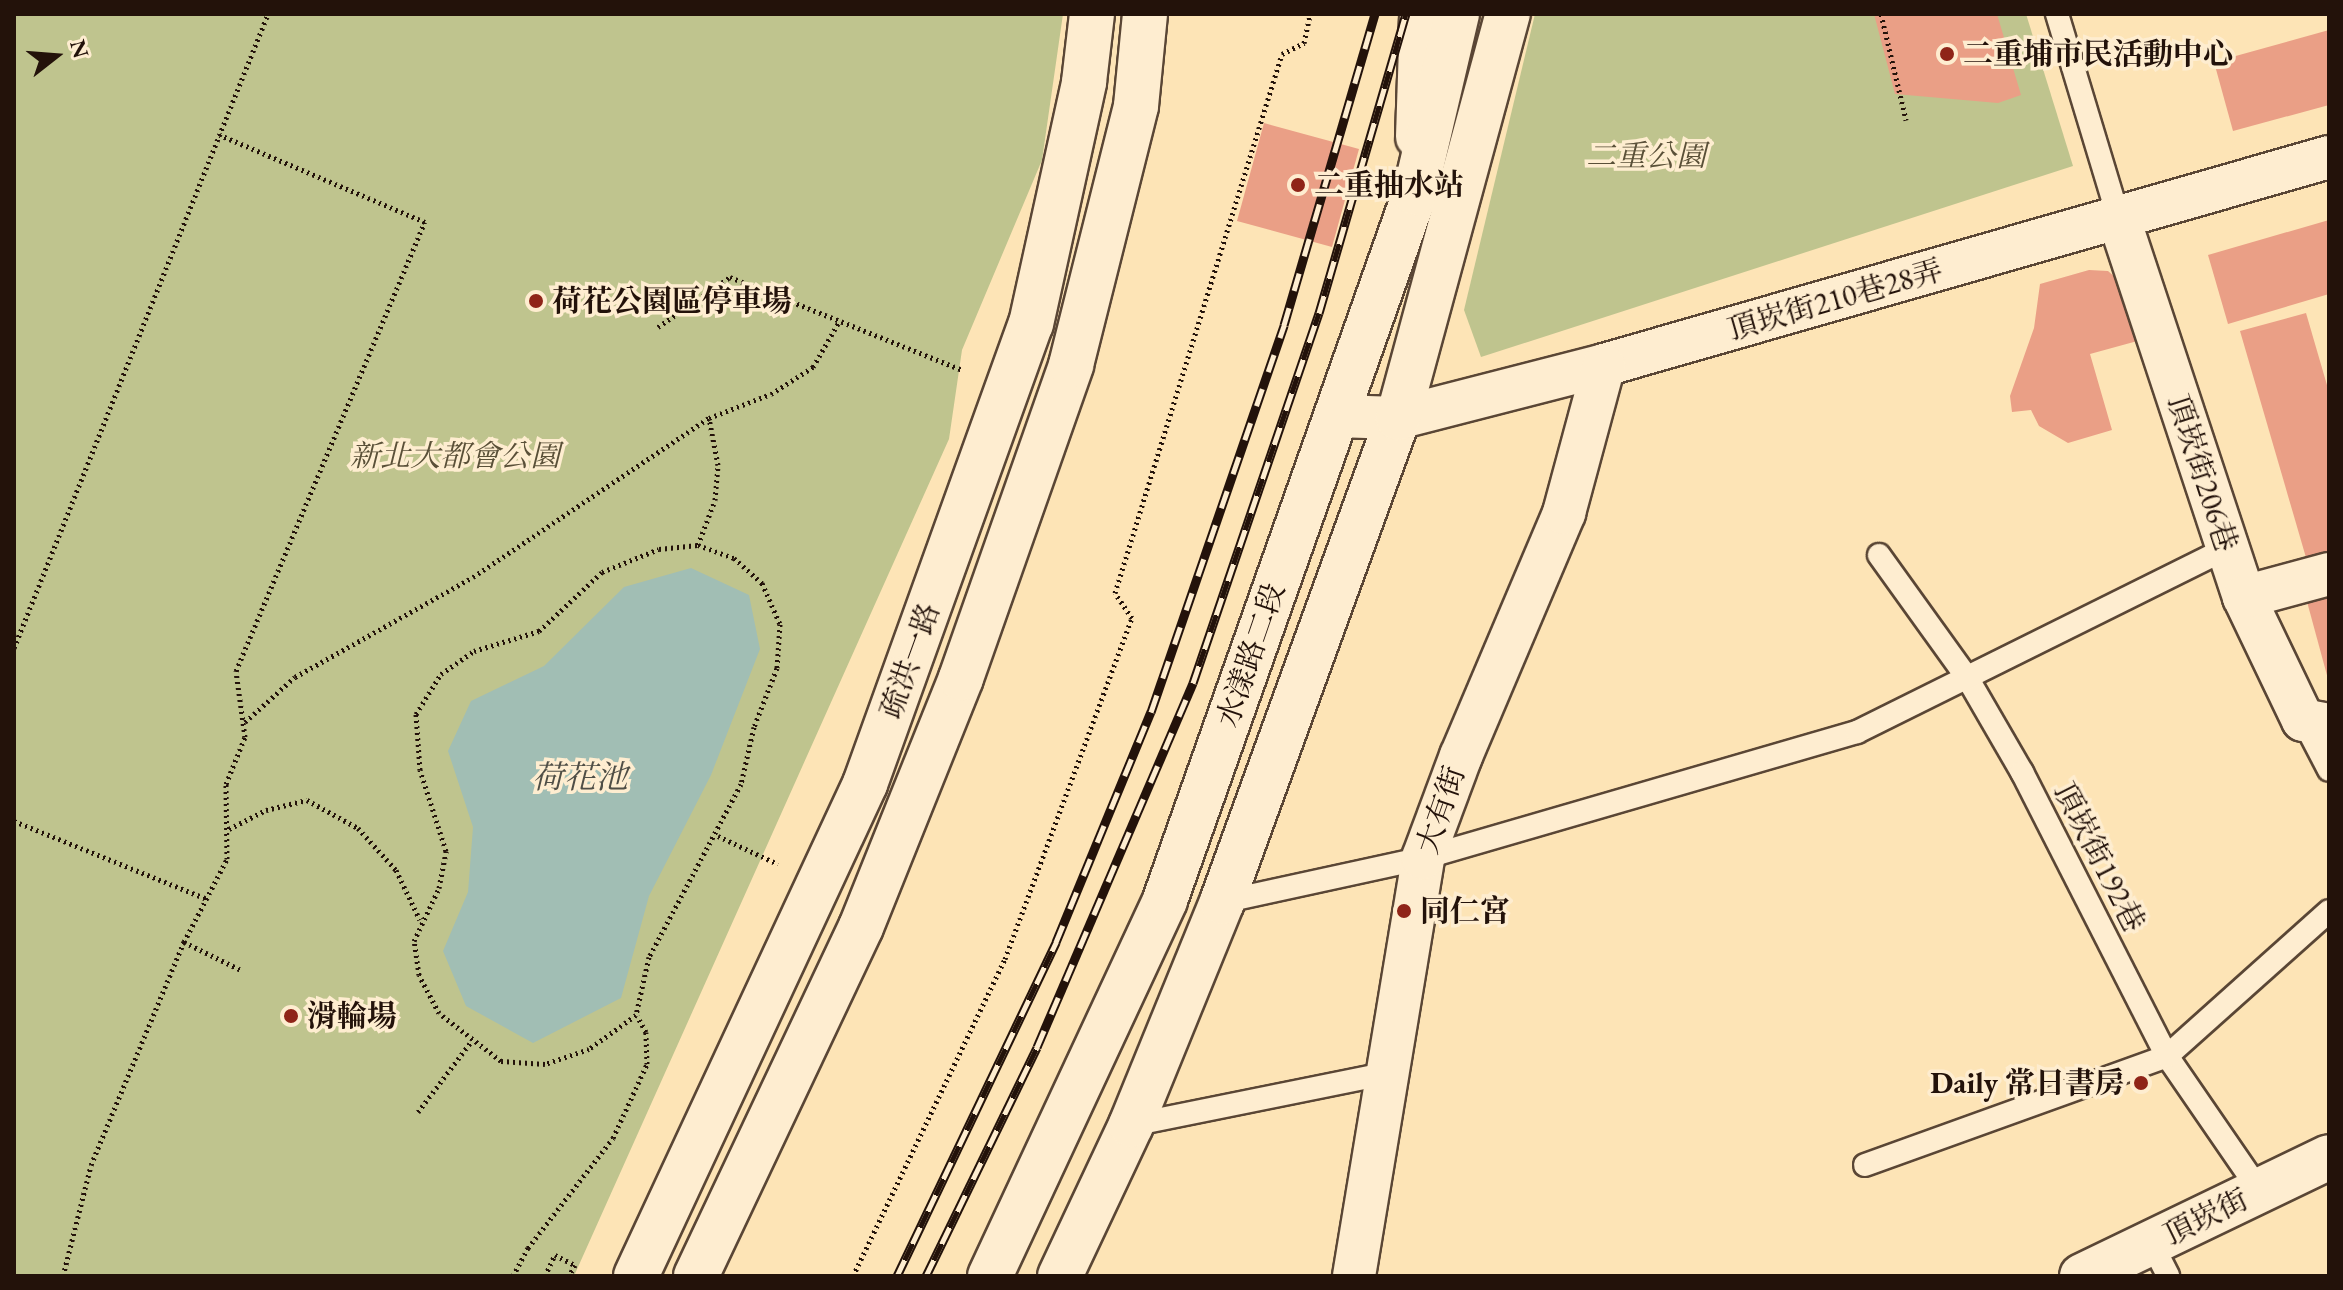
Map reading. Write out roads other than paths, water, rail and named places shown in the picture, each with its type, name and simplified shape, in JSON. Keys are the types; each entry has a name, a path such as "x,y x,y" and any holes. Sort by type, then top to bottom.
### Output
{"street":[{"name":"疏洪一路","path":"636,1276 852,812 892,709 1031,324 1084,82 1092,14"},
{"name":"疏洪一路","path":"696,1276 861,927 961,678 1071,365 1136,106 1145,14"},
{"path":"1136,106 1168,14"},
{"path":"1415,193 1421,14"},
{"name":"水漾路二段","path":"990,1276 1165,900 1415,193 1457,14"},
{"name":"水漾路二段","path":"1060,1276 1131,1125 1222,902 1398,418 1508,14"},
{"name":"頂崁街210巷28弄","path":"1336,416 1398,418 1604,365 2329,157"},
{"name":"頂崁街206巷","path":"2119,219 2244,597 2316,722"},
{"name":"大有街","path":"1354,1276 1423,858 1461,756 1564,513 1604,365"},
{"path":"2244,597 2329,574"},
{"name":"頂崁街","path":"2082,1276 2160,1260 2259,1190 2329,1157"}],"lane":[{"path":"2057,14 2119,219"},
{"path":"1222,902 1423,858 1857,732 2227,548"},
{"name":"頂崁街192巷","path":"1879,555 1968,679 2167,1056 2259,1190"},
{"path":"2316,722 2329,770"},
{"path":"1865,1165 2167,1056 2329,911"},
{"path":"1131,1125 1388,1073"}],"water":[{"name":"荷花池","path":"691,568 749,595 760,649 711,775 649,896 621,998 533,1043 466,1006 443,951 468,892 473,827 448,751 471,701 544,666 624,587"}],"railway":[{"path":"897,1276 1056,942 1151,712 1284,325 1375,14"},
{"path":"926,1276 1037,1047 1193,683 1319,313 1406,14"}],"place":[{"name":"二重埔市民活動中心","path":"1947,54"},
{"name":"二重抽水站","path":"1298,185"},
{"name":"荷花公園區停車場","path":"536,301"},
{"name":"同仁宮","path":"1404,911"},
{"name":"滑輪場","path":"291,1016"},
{"name":"Daily 常日書房","path":"2141,1083"}],"park label":[{"name":"二重公園","path":"1646,156"},
{"name":"新北大都會公園","path":"455,456"}]}
